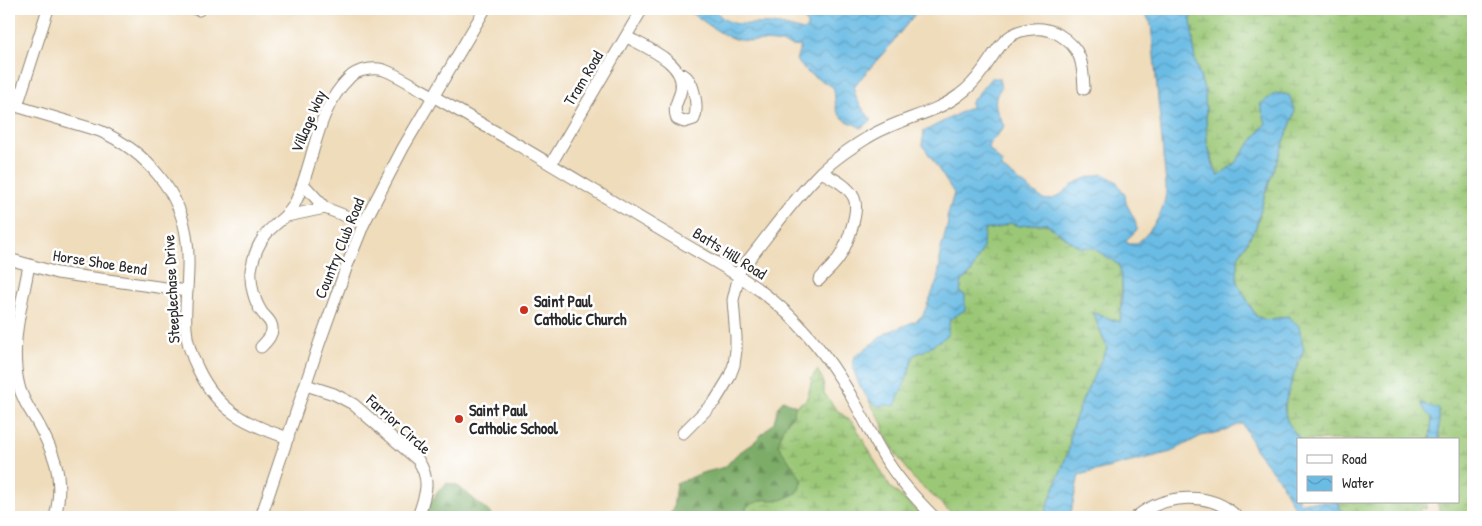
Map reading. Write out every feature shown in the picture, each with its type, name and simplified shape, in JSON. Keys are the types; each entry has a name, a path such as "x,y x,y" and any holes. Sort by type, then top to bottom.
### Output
{"street":[{"path":"13,105 48,9"},
{"name":"Country Club Road","path":"261,517 348,263 364,223 383,185 485,9"},
{"name":"Tram Road","path":"551,164 642,9"},
{"path":"684,433 715,401 729,378 734,365 736,337 733,300 738,275 804,189 821,172 842,154 894,123 934,109 958,96 977,78 1000,44 1019,31 1038,28 1054,32 1066,40 1077,52 1083,66 1084,89"},
{"path":"626,37 671,62 680,74"},
{"name":"Village Way","path":"287,216 303,184 310,156 329,106 342,85 352,75 379,68 434,96"},
{"name":"Batts Hill Road","path":"434,96 738,275 782,308 820,349 846,387 890,465 917,500 934,517"},
{"name":"Steeplechase Drive","path":"13,105 114,137 128,145 151,167 170,191 186,229 188,256 186,330 193,360 215,398 235,415 252,425 288,438"},
{"path":"819,280 840,256 856,209 850,191 821,172"},
{"path":"303,184 325,208 364,223"},
{"name":"Village Way","path":"261,347 271,335 272,328 271,322 257,304 251,279 251,268 259,245 275,224 287,216 325,208"},
{"name":"Horse Shoe Bend","path":"9,259 57,273 187,292"},
{"path":"29,265 17,333 16,368 24,399 47,440 56,461 59,491 55,517"},
{"name":"Farrior Circle","path":"306,385 334,394 352,404 418,460 424,469 427,483 426,494 418,517"},
{"path":"1136,517 1159,505 1189,498 1207,500 1222,505 1237,517"}],"green space":[{"path":"1190,9 1473,9 1473,517 1441,517 1438,504 1460,504 1460,438 1439,438 1438,409 1429,407 1422,402 1425,411 1432,418 1430,438 1299,438 1289,425 1285,412 1287,395 1304,350 1288,316 1266,320 1256,316 1237,282 1238,257 1256,227 1265,194 1295,112 1266,123 1234,164 1218,176 1207,143 1205,92 1195,61"},
{"path":"1010,223 1019,226 1045,223 1062,234 1094,248 1119,265 1122,276 1120,322 1093,313 1107,348 1082,401 1071,430 1069,449 1045,517 956,517 912,477 884,433 882,423 869,401 879,406 889,404 906,380 914,355 924,351 950,319 965,310 960,293 962,281 971,273 984,230"},
{"path":"817,370 823,380 824,393 836,409 854,424 890,487 925,517 745,517 747,506 763,500 782,500 797,493 803,481 778,445 783,428 792,416 796,406 806,400 812,378"},
{"path":"783,400 796,406 792,416 783,428 778,445 803,481 797,493 782,500 763,500 747,506 745,517 666,517 673,509 676,484 702,473 725,467 774,422 778,407"},
{"path":"447,483 457,485 495,517 425,517 433,498"},
{"path":"1339,504 1427,504 1426,509 1421,508 1420,512 1424,517 1344,517"}],"water":[{"path":"683,9 715,9 720,16 733,23 773,24 803,31 807,28 807,24 798,9 919,9 855,85 857,99 872,120 861,128 840,116 833,87 808,73 796,60 801,46 734,39"},
{"path":"1142,9 1190,9 1195,61 1205,92 1207,143 1218,176 1234,164 1266,123 1260,104 1276,93 1289,95 1292,102 1295,112 1265,194 1256,227 1238,257 1237,282 1256,316 1266,320 1288,316 1299,326 1304,350 1284,407 1287,421 1299,438 1297,438 1297,504 1339,504 1344,517 1299,517 1281,482 1255,449 1243,424 1240,424 1225,431 1201,436 1171,452 1079,475 1070,517 1045,517 1069,449 1071,430 1082,401 1107,348 1093,313 1120,322 1122,279 1119,265 1093,248 1079,247 1045,223 1019,226 1010,223 984,230 983,248 971,273 962,281 960,293 965,295 965,310 950,319 947,336 924,351 914,355 895,406 879,406 870,401 856,376 853,363 854,357 888,332 916,321 923,315 937,281 940,253 954,193 922,144 923,132 971,107 971,102 991,78 999,78 1001,88 996,98 996,107 1004,126 988,147 1002,163 1002,168 1043,199 1048,200 1058,196 1075,183 1103,174 1116,181 1125,195 1126,203 1135,220 1137,230 1126,240 1128,244 1136,244 1154,225 1162,210 1166,185 1151,24"},
{"path":"1421,402 1429,407 1439,409 1439,438 1430,438 1432,418 1425,411"}],"place":[{"name":"Saint Paul Catholic Church","path":"524,310"},
{"name":"Saint Paul Catholic School","path":"459,419"}]}
